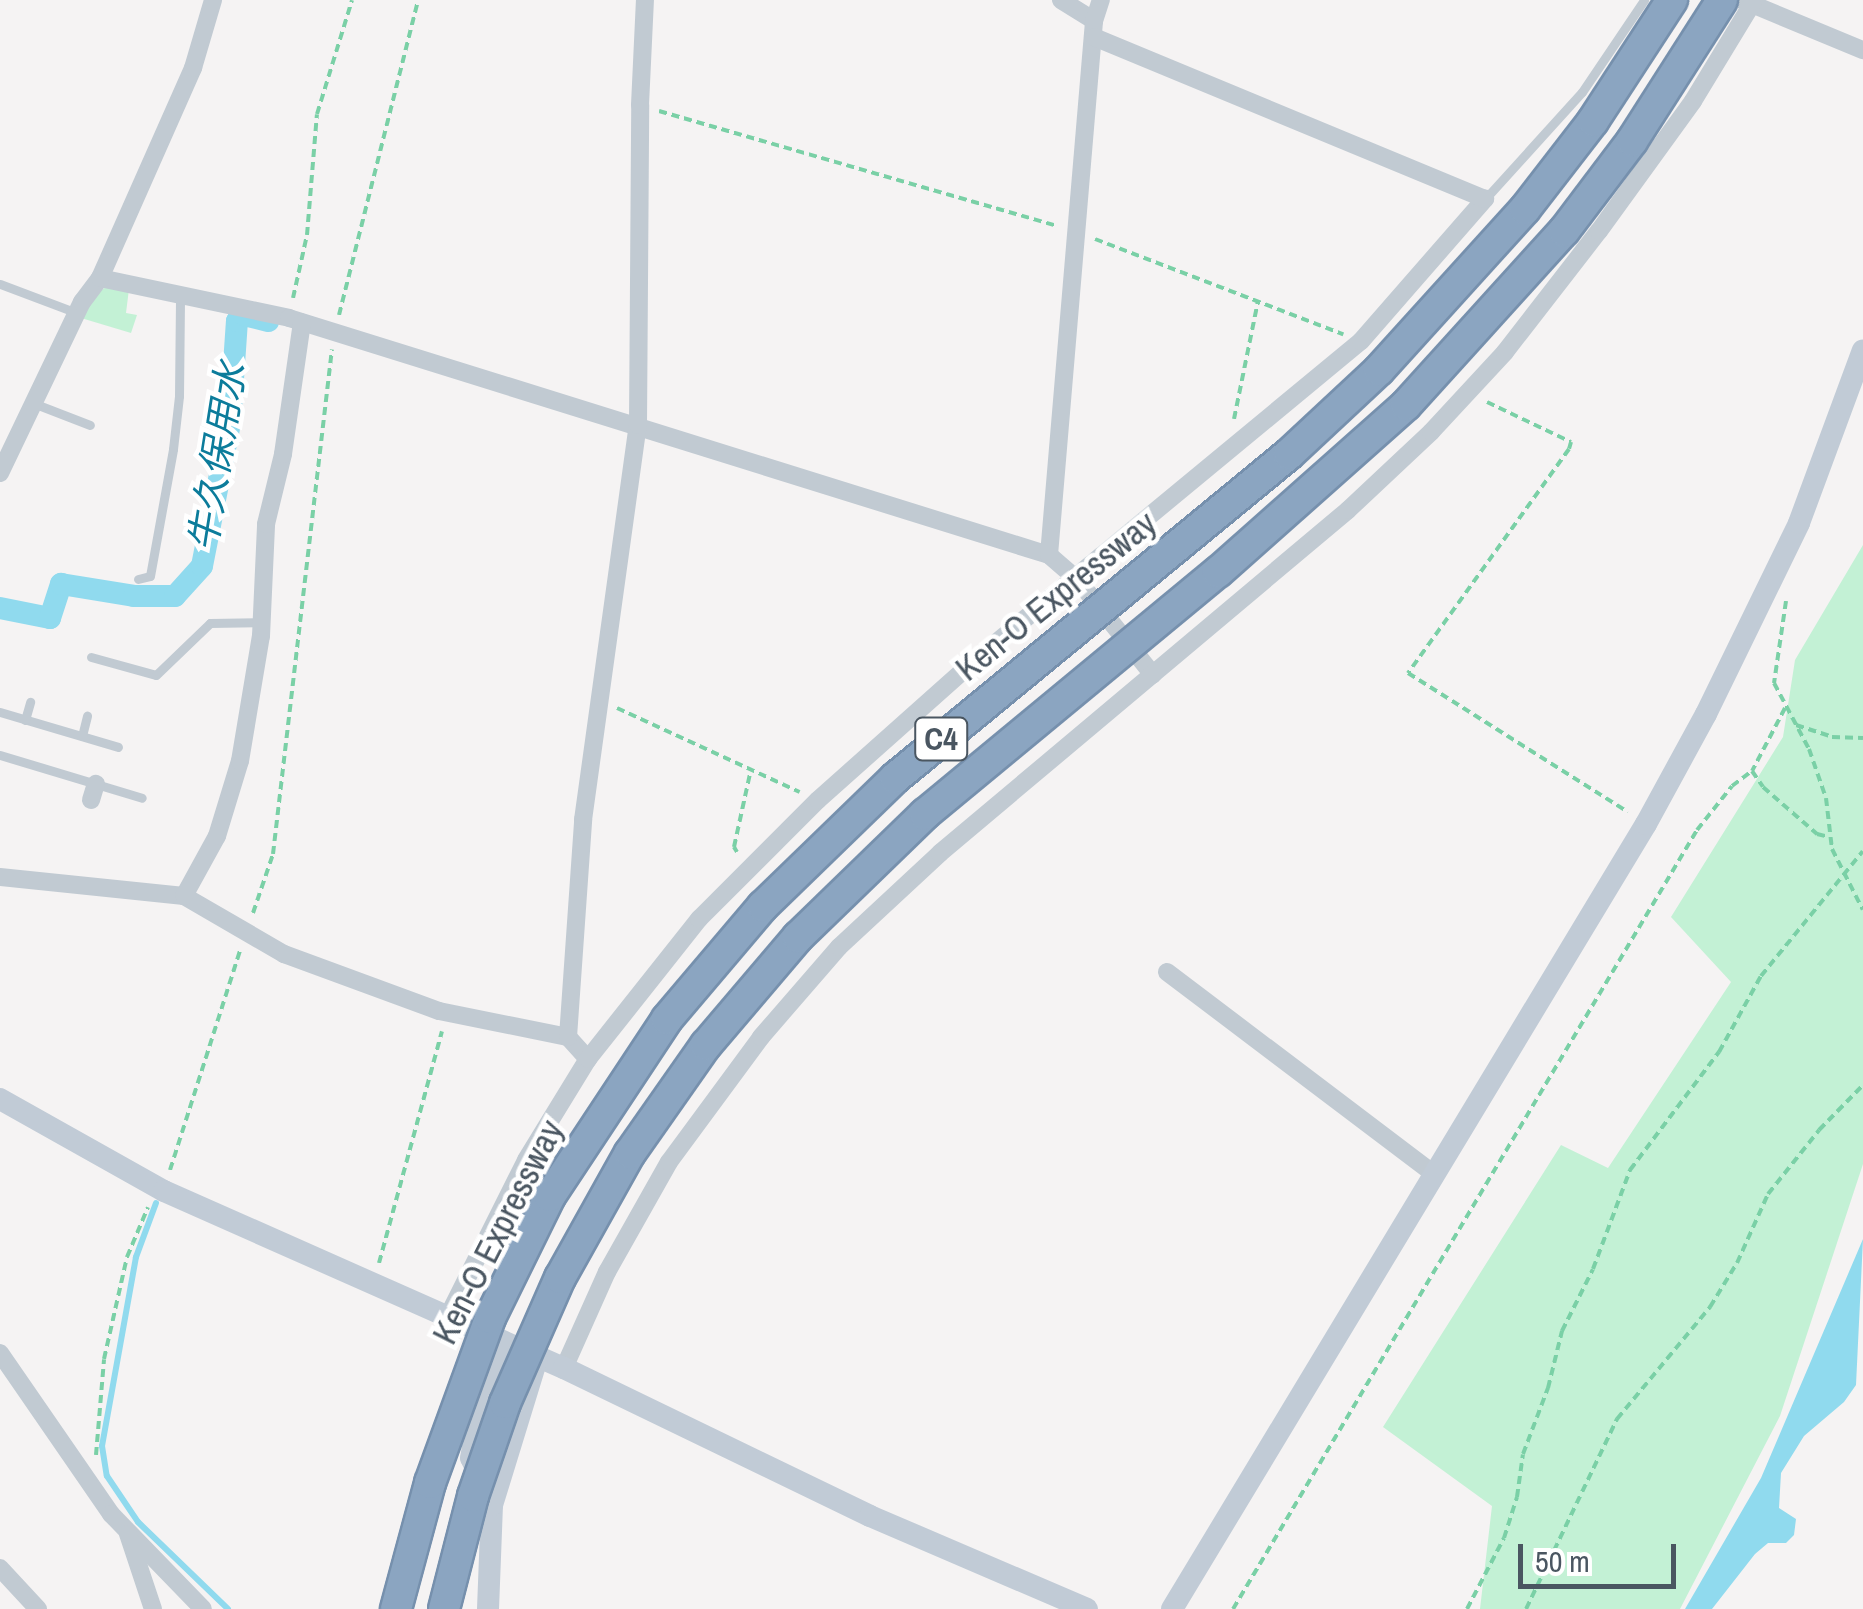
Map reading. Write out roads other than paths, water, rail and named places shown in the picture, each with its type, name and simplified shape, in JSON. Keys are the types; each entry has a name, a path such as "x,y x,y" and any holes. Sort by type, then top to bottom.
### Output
{"highway":[{"name":"Ken-O Expressway","path":"396,1609 430,1483 504,1289 550,1196 667,1018 763,906 895,778 1289,454 1379,370 1525,209 1593,121 1672,0"},
{"name":"C4","path":"444,1609 479,1477 548,1306 630,1153 706,1045 798,937 925,814 1262,536 1418,392 1564,231 1739,2"}],"street":[{"path":"0,473 76,313 100,278 193,68 213,0"},
{"path":"568,1037 583,820 638,425 640,105 646,0"},
{"path":"446,1320 526,1160 588,1059 699,919 818,800 974,661 1077,580 1361,340 1485,200 1094,29 1061,0"},
{"path":"1049,555 1094,29 1101,0"},
{"path":"564,1368 606,1272 669,1162 774,1022 839,947 940,853 1348,510 1468,392 1598,231 1693,102 1739,2 1863,50"},
{"path":"100,278 180,292 296,320 1049,555 1077,580 1154,675"},
{"path":"184,896 218,836 232,796 262,622 266,524 283,454 296,320"},
{"path":"1172,1609 1646,824 1799,523 1863,350"},
{"path":"0,877 184,896 284,954 447,1013 568,1037 588,1059"},
{"path":"1167,972 1434,1174"},
{"path":"0,1099 164,1191 446,1320 564,1368 870,1516 1087,1609"},
{"path":"492,1505 472,1458 481,1404 505,1343"},
{"path":"0,1353 49,1429 126,1528 203,1609"},
{"path":"488,1609 492,1505 537,1358"},
{"path":"126,1528 153,1609"},
{"path":"0,1568 38,1609"}],"lane":[{"path":"1485,200 1582,92 1644,0"},
{"path":"0,284 76,313"},
{"path":"138,580 150,576 172,450 178,396 180,292"},
{"path":"34,403 90,425"},
{"path":"91,657 156,675 210,623 262,622"},
{"path":"178,636 187,646"},
{"path":"112,663 115,650"},
{"path":"24,720 30,702"},
{"path":"0,712 118,747"},
{"path":"82,736 87,716"},
{"path":"0,755 94,792 142,798"}],"water":[{"path":"1863,1239 1856,1385 1844,1402 1804,1436 1781,1473 1779,1508 1796,1519 1794,1535 1786,1543 1768,1543 1755,1554 1712,1609 1685,1609 1761,1478"}],"waterway":[{"name":"牛久保用水","path":"0,608 50,618 61,584 134,596 175,596 202,566 230,423 237,321 244,315 268,321"},
{"path":"156,1203 136,1257 102,1446 107,1476 138,1522 228,1609"}]}
